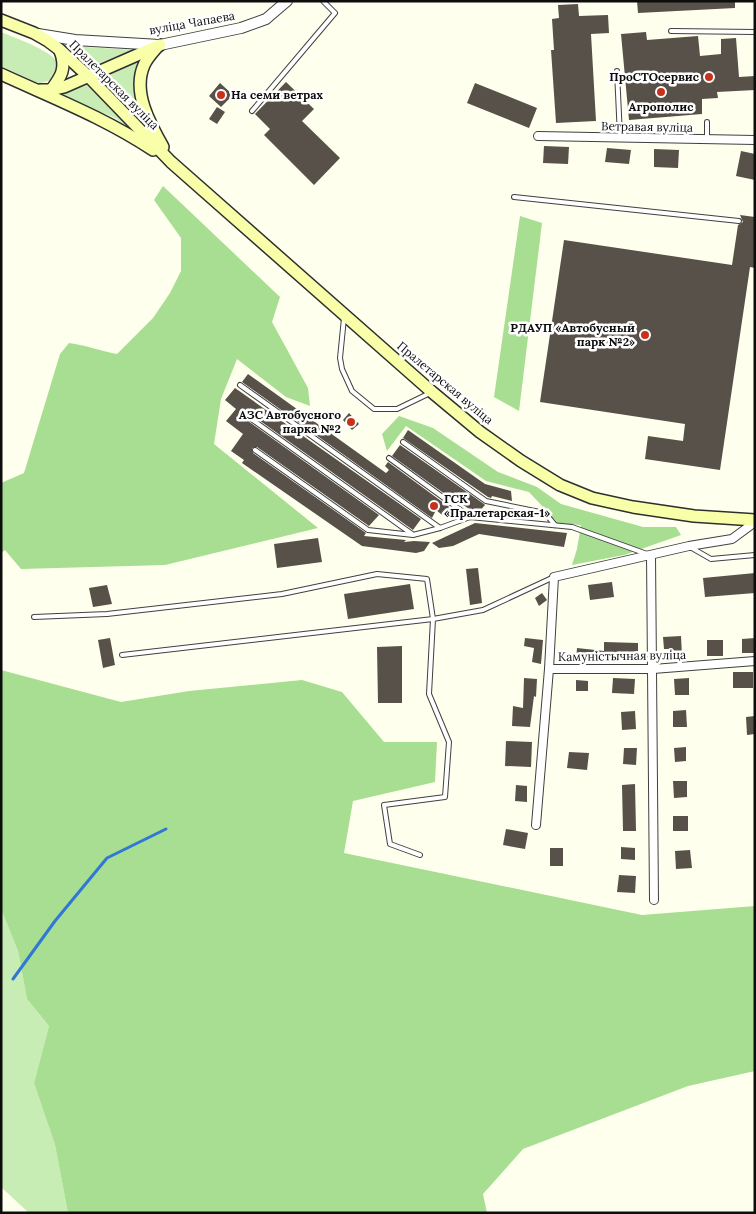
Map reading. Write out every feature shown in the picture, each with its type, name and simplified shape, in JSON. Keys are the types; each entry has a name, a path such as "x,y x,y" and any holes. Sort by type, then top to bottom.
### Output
{"main road":[{"name":"Пралетарская вуліца","path":"1,20 34,33 60,50 88,76 171,162 432,392 480,432 521,461 560,485 592,498 633,507 755,521"},
{"path":"36,90 51,90 64,87 160,44"},
{"path":"160,44 144,63 140,74 140,90 151,126 171,162"},
{"path":"51,90 62,73 64,61 60,50"},
{"name":"Пралетарская вуліца","path":"1,74 126,132 171,162"}],"street":[{"name":"вуліца Чапаева","path":"34,33 75,40 160,44 241,28 266,19 287,1"},
{"name":"Ветравая вуліца","path":"538,136 755,140"},
{"path":"536,825 549,668 554,577 689,546 732,539 755,521"},
{"path":"651,555 654,900"},
{"name":"Камуністычная вуліца","path":"549,668 653,669 755,661"}],"lane":[{"path":"252,110 335,13 323,1"},
{"path":"671,32 755,32"},
{"path":"616,71 620,138"},
{"path":"707,122 707,139"},
{"path":"514,197 739,221"},
{"path":"344,314 340,358 342,369 352,391 374,409 397,409 432,392"},
{"path":"240,385 440,528"},
{"path":"243,413 412,535"},
{"path":"403,442 486,501 545,513 555,525"},
{"path":"255,450 368,530 412,535 440,528 470,517 572,527 651,555"},
{"path":"389,458 470,517"},
{"path":"689,546 711,559 755,555"},
{"path":"34,617 107,614 282,594 377,574 427,579 433,619 429,694 449,742 445,797 384,805 390,844 420,855"},
{"path":"122,655 433,619 483,610 554,577"}],"green space":[{"path":"1,32 34,46 57,61 60,66 52,80 40,83 35,82 1,66"},
{"path":"70,46 134,50 92,66"},
{"path":"139,61 135,76 135,89 141,117 102,77"},
{"path":"87,85 136,132 115,118 60,94"},
{"path":"163,186 280,297 272,322 308,388 310,406 286,397 237,359 221,399 214,444 318,528 165,565 21,569 5,550 1,553 1,483 24,473 60,354 69,343 117,354 153,318 170,293 181,271 181,238 154,200"},
{"path":"520,216 542,223 519,411 494,397"},
{"path":"399,416 433,428 498,472 537,487 561,504 643,527 676,527 681,535 624,555 572,565 581,525 558,523 529,492 486,481 406,426 387,451 382,434"},
{"path":"1,670 121,702 189,691 302,680 342,692 384,742 437,742 435,782 353,801 344,853 642,915 755,906 755,1071 688,1086 523,1149 483,1194 487,1213 68,1213 55,1145 34,1083 49,1026 27,999 18,951 1,909"},
{"path":"1,909 18,951 27,999 49,1026 34,1083 55,1145 68,1213 29,1213 1,1187"}],"building":[{"path":"637,1 735,1 735,8 638,13"},
{"path":"578,4 579,16 608,15 609,33 591,34 596,121 556,123 551,50 554,50 552,19 559,18 558,5"},
{"path":"646,32 647,40 698,36 700,56 721,54 721,39 736,38 739,77 755,76 755,90 717,92 718,98 702,99 702,114 629,120 621,34"},
{"path":"286,82 314,109 302,121 340,158 314,185 264,135 270,129 255,114"},
{"name":"На семи ветрах","path":"220,83 233,95 221,107 209,96"},
{"path":"475,83 537,108 529,128 467,103"},
{"path":"217,107 225,112 217,124 209,119"},
{"path":"544,146 569,147 568,164 543,163"},
{"path":"607,148 631,150 629,164 605,162"},
{"path":"654,149 679,150 678,168 654,167"},
{"path":"741,151 755,154 755,180 736,176"},
{"name":"РДАУП «Автобусный парк №2»","path":"740,215 755,217 755,268 750,267 720,470 645,459 648,436 683,441 685,424 540,402 564,240 732,265 738,225 743,222"},
{"path":"248,374 386,473 389,470 385,466 388,462 452,509 446,518 436,510 432,518 242,382"},
{"path":"235,388 421,519 413,530 242,409 239,412 241,416 379,515 369,526 257,447 252,448 253,453 366,533 364,536 406,540 404,542 430,542 424,551 416,553 362,546 242,463 244,460 231,451 243,434 226,421 236,409 225,400"},
{"name":"АЗС Автобусного парка №2","path":"349,413 359,424 352,430 343,420"},
{"path":"408,430 485,484 511,491 512,501 492,496 491,498 488,497 403,438"},
{"path":"400,445 485,505 477,514 456,502 392,456"},
{"path":"475,523 567,533 564,547 479,534 453,546 439,548 432,543"},
{"path":"318,538 322,562 277,568 274,544"},
{"path":"478,568 482,603 470,605 466,569"},
{"path":"755,573 755,593 705,597 703,578"},
{"path":"612,582 614,597 590,600 588,585"},
{"path":"410,584 414,609 348,619 344,594"},
{"path":"107,585 112,604 93,607 89,588"},
{"path":"542,593 547,600 539,606 535,598"},
{"path":"681,636 682,656 670,656 670,649 664,649 663,637"},
{"path":"110,638 115,665 103,668 98,640"},
{"path":"525,638 543,640 541,664 532,662 534,648 524,646"},
{"path":"755,638 755,653 742,653 742,639"},
{"path":"707,640 723,640 723,656 707,656"},
{"path":"604,642 638,643 638,659 592,658 592,662 576,661 577,648 604,651"},
{"path":"402,646 402,703 378,703 377,647"},
{"path":"733,672 753,672 753,688 733,688"},
{"path":"524,678 537,679 536,697 534,696 530,727 512,726 513,706 523,708"},
{"path":"613,678 635,679 634,694 612,693"},
{"path":"689,678 689,695 675,695 674,679"},
{"path":"576,680 588,681 588,691 576,691"},
{"path":"686,710 687,727 673,727 673,711"},
{"path":"635,711 636,729 622,730 621,712"},
{"path":"755,716 755,734 747,735 746,717"},
{"path":"506,741 532,742 531,767 505,766"},
{"path":"686,747 686,761 675,762 674,748"},
{"path":"624,748 637,748 636,765 623,764"},
{"path":"569,752 589,753 587,770 567,768"},
{"path":"673,781 687,781 687,797 674,798"},
{"path":"635,784 636,831 623,831 622,785"},
{"path":"516,785 527,786 527,802 515,801"},
{"path":"673,816 688,816 688,831 673,831"},
{"path":"506,829 528,833 525,849 503,845"},
{"path":"621,847 635,848 635,860 621,859"},
{"path":"550,848 563,848 563,866 550,866"},
{"path":"690,850 692,868 676,869 675,851"},
{"path":"619,875 636,876 635,893 617,892"}],"waterway":[{"path":"13,979 55,921 107,858 166,829"}],"place":[{"name":"ПроСТОсервис","path":"709,77"},
{"name":"Агрополис","path":"661,92"},
{"name":"На семи ветрах","path":"221,95"},
{"name":"РДАУП «Автобусный парк №2»","path":"645,335"},
{"name":"АЗС Автобусного парка №2","path":"351,422"},
{"name":"ГСК «Пралетарская-1»","path":"434,506"}]}
